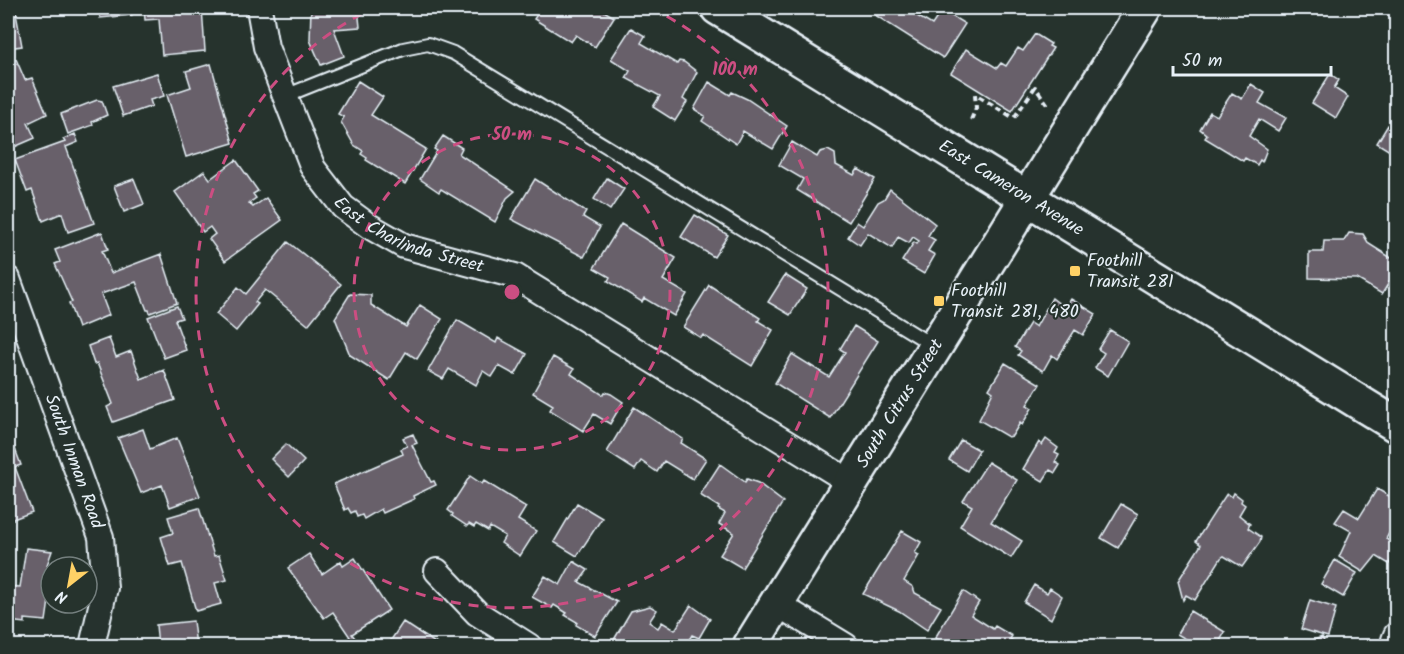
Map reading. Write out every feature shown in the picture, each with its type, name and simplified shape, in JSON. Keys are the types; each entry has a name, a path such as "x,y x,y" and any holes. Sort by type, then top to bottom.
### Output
{"main road":[{"name":"East Cameron Avenue","path":"718,8 1396,425"},
{"name":"South Citrus Street","path":"750,646 1145,8"}],"street":[{"name":"East Charlinda Street","path":"259,8 266,47 313,168 343,207 369,226 404,246 515,276 850,482"},
{"name":"South Inman Road","path":"8,279 101,537 105,588 92,646"},
{"path":"437,571 477,613 529,646"},
{"path":"777,603 846,646"}],"lane":[{"path":"285,96 403,49 428,44 453,52 935,346"}],"path":[{"path":"971,120 976,108 975,94 1014,118 1035,87 1048,105"}],"building":[{"path":"8,8 15,8 22,46 8,48"},
{"path":"99,8 132,8 132,15 100,18"},
{"path":"144,8 202,8 205,51 162,55 159,19 145,20"},
{"path":"311,8 358,8 360,27 334,29 344,56 321,65 310,40"},
{"path":"541,8 599,8 614,17 595,47 576,35 571,42 534,19"},
{"path":"879,8 909,8 907,10 932,25 942,10 965,24 943,58 875,15"},
{"path":"631,28 645,36 641,43 677,64 679,61 684,62 697,72 683,99 687,102 675,121 653,107 660,96 626,78 630,71 611,59"},
{"path":"1035,34 1051,44 1049,46 1053,48 1012,111 951,73 966,49 997,68 1001,63 1006,66 1018,48 1023,51"},
{"path":"16,59 25,80 32,78 47,114 28,123 35,138 12,148 8,137 8,62"},
{"path":"211,64 233,143 186,157 167,95 191,87 186,71"},
{"path":"157,73 164,96 150,100 152,106 123,116 113,86"},
{"path":"1330,74 1339,80 1334,88 1348,97 1336,118 1312,103"},
{"path":"358,81 383,97 371,115 426,149 405,184 366,160 367,158 361,154 363,151 354,145 341,122 344,117 338,114"},
{"path":"709,82 730,95 732,92 747,99 787,126 773,149 743,131 736,144 702,121 705,116 694,109"},
{"path":"1251,84 1265,93 1259,103 1286,118 1278,131 1259,119 1249,136 1267,149 1262,162 1260,160 1257,165 1245,158 1243,161 1205,138 1207,135 1200,129 1210,112 1217,116 1232,93 1242,99"},
{"path":"97,100 102,101 107,115 92,122 93,125 68,134 61,114"},
{"path":"1396,112 1396,155 1377,143"},
{"path":"75,134 78,142 66,147 94,223 68,232 62,213 43,221 32,190 27,192 15,160 65,142 63,139"},
{"path":"443,136 462,148 459,154 515,191 507,198 495,222 441,189 439,192 420,179 437,151 434,149"},
{"path":"792,142 817,157 820,152 828,150 835,154 836,165 854,175 858,169 875,179 849,222 797,190 803,179 779,165"},
{"path":"236,160 258,191 253,194 256,198 249,203 253,207 266,198 282,220 225,261 209,239 215,234 210,227 203,232 175,192 204,171 210,179"},
{"path":"607,178 624,189 610,210 594,199"},
{"path":"134,179 144,204 124,212 114,186"},
{"path":"535,179 586,212 583,217 600,227 584,257 511,219"},
{"path":"890,189 935,224 928,236 935,240 928,251 935,255 924,274 902,261 914,242 917,244 919,241 913,237 909,243 898,237 892,248 868,233 860,245 848,237 857,222 863,226 878,202 884,199"},
{"path":"695,215 728,235 714,257 681,237"},
{"path":"621,224 676,258 663,280 687,294 674,316 644,298 642,302 608,281 610,277 594,268"},
{"path":"102,232 108,249 102,251 111,273 161,254 177,303 150,313 136,282 101,294 109,315 78,328 69,303 72,302 55,264 60,262 55,250"},
{"path":"1349,233 1363,234 1369,244 1396,261 1396,271 1382,294 1357,279 1309,278 1309,252 1323,252 1324,241 1344,241"},
{"path":"288,242 341,284 308,325 265,290 255,302 258,304 236,331 216,314 238,287 246,294"},
{"path":"785,275 807,289 790,315 768,302"},
{"path":"709,285 760,318 758,321 773,330 752,366 703,335 701,338 683,327"},
{"path":"350,294 371,295 371,305 406,327 420,305 442,319 417,359 406,352 389,380 350,355 335,318"},
{"path":"1052,298 1065,308 1071,299 1096,314 1083,335 1075,330 1057,359 1052,355 1043,371 1018,355 1021,351 1015,347 1030,323 1036,327"},
{"path":"177,306 182,318 175,320 186,350 164,358 148,317"},
{"path":"457,320 496,343 498,338 527,354 515,375 499,366 492,377 483,371 476,385 449,369 443,379 428,371"},
{"path":"854,326 878,341 830,418 775,383 792,354 829,377 845,352 840,349"},
{"path":"1110,330 1128,341 1108,376 1095,368 1104,353 1098,349"},
{"path":"109,338 116,357 131,351 141,379 164,370 175,400 113,422 107,407 113,404 88,346"},
{"path":"553,357 574,369 571,374 603,395 605,392 611,394 623,402 610,424 594,414 583,431 550,410 553,405 533,393"},
{"path":"1005,363 1040,384 1027,405 1032,408 1022,425 1020,423 1012,436 1008,437 979,420 993,392 989,389"},
{"path":"634,407 683,439 681,443 706,459 693,479 664,461 657,472 641,461 635,470 607,452"},
{"path":"143,429 150,449 177,438 200,496 170,507 162,485 141,493 118,438"},
{"path":"8,430 21,465 15,467 32,512 8,521"},
{"path":"413,434 417,443 412,445 431,482 434,481 436,485 413,496 414,499 383,513 381,509 364,519 362,515 357,517 355,511 351,513 348,508 345,510 334,484 403,454 401,449 407,446 403,438"},
{"path":"1046,439 1058,448 1055,453 1059,455 1055,462 1060,465 1055,473 1050,470 1043,481 1023,469 1039,442 1042,445"},
{"path":"961,440 979,450 967,471 949,460"},
{"path":"286,444 304,461 289,477 271,459"},
{"path":"988,462 1017,480 991,522 1022,541 1011,558 960,526 972,506 963,501"},
{"path":"720,464 745,482 747,479 758,483 783,502 742,568 720,555 734,533 719,524 725,513 700,495"},
{"path":"470,476 482,484 484,481 526,507 518,520 536,531 520,556 501,543 505,536 490,527 488,531 476,524 474,527 469,524 467,526 452,516 453,514 448,510"},
{"path":"1377,489 1396,500 1396,520 1386,539 1396,545 1396,552 1389,564 1376,556 1363,572 1339,557 1351,531 1335,522 1344,509 1359,518"},
{"path":"1227,493 1232,497 1234,493 1242,499 1241,502 1245,505 1239,515 1250,524 1248,528 1261,537 1260,542 1242,567 1224,556 1221,558 1195,600 1186,595 1183,600 1178,581 1201,545 1196,541"},
{"path":"577,503 602,518 577,556 554,542"},
{"path":"1121,504 1138,514 1118,548 1101,538"},
{"path":"199,508 214,556 219,555 227,580 215,583 221,604 196,611 182,563 170,566 161,537 173,533 168,517"},
{"path":"902,531 921,542 915,553 919,555 904,581 913,587 915,593 941,607 927,630 899,611 863,594"},
{"path":"26,548 52,551 51,555 39,555 39,615 47,615 46,621 25,619 25,623 8,621 8,586 20,587"},
{"path":"309,554 322,574 341,561 343,566 355,558 389,610 352,634 357,641 350,646 343,646 341,643 350,637 333,612 324,618 288,568"},
{"path":"1335,560 1357,573 1343,597 1321,584"},
{"path":"573,561 588,570 579,582 617,602 595,636 576,625 577,622 565,615 567,613 554,605 552,608 532,597 545,576 560,585"},
{"path":"1034,585 1047,593 1050,588 1062,596 1051,619 1024,602"},
{"path":"963,591 979,602 971,615 993,629 995,626 1012,636 1010,639 1021,646 949,646 935,638"},
{"path":"1310,600 1336,608 1328,637 1301,629"},
{"path":"691,605 710,619 699,638 692,635 685,646 619,646 612,643 631,611 650,606 657,610 649,622 658,628 662,622 675,630"},
{"path":"1190,611 1225,632 1217,646 1198,646 1177,634"},
{"path":"193,621 196,646 158,646 156,625"},
{"path":"403,622 440,646 387,646"},
{"path":"1322,637 1326,646 1300,646"}],"place":[{"name":"Foothill Transit 281","path":"1075,271"},
{"name":"Foothill Transit 281, 480","path":"939,301"}]}
